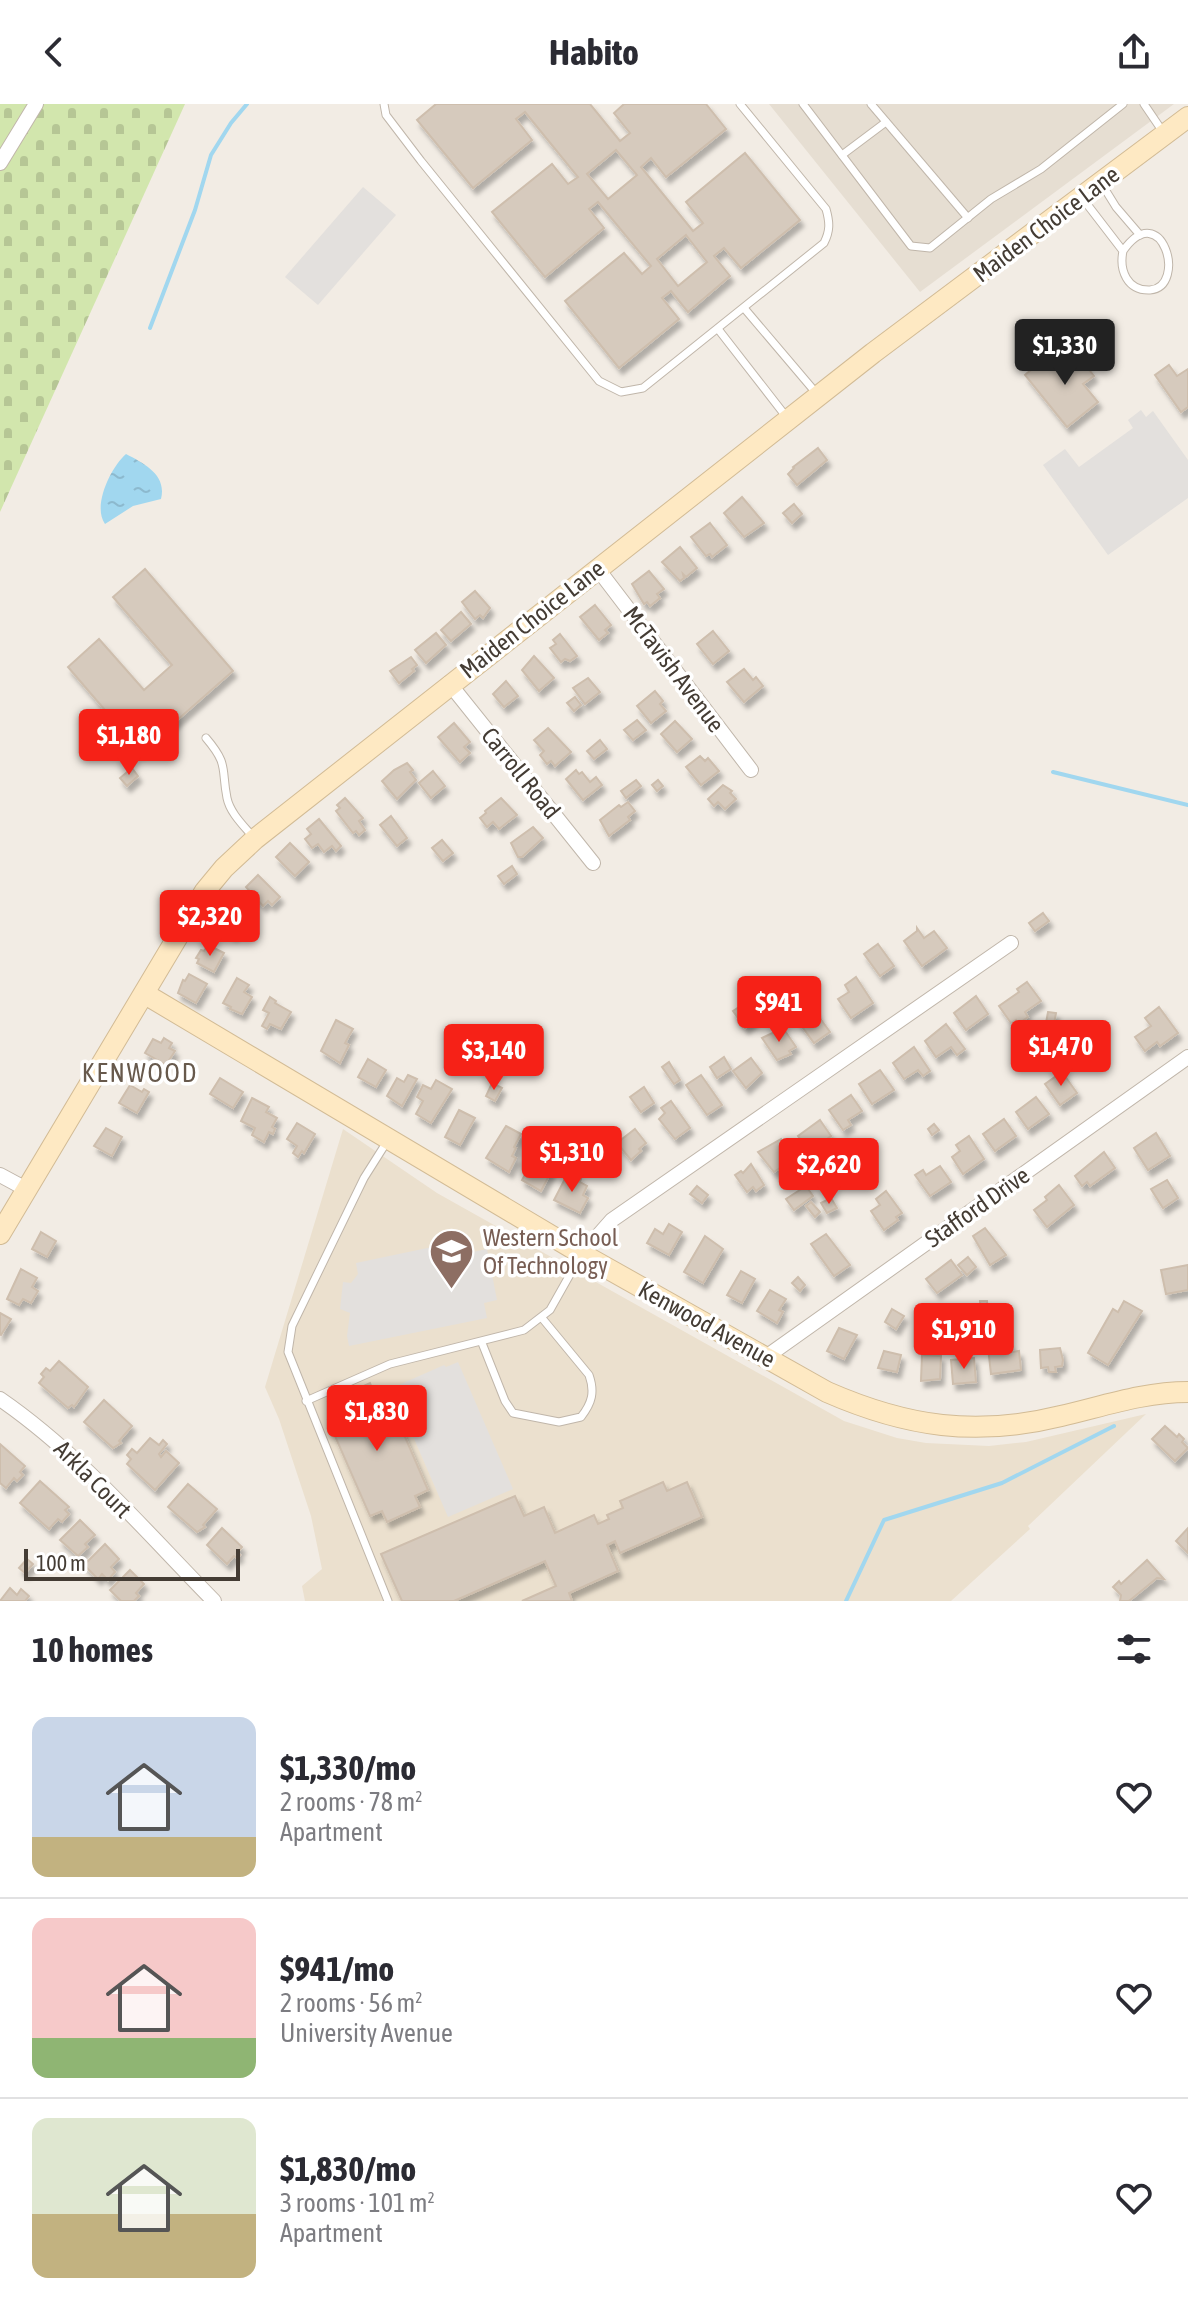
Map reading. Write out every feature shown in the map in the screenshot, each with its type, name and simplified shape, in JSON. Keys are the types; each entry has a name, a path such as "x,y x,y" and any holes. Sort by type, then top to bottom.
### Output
{"main road":[{"name":"Maiden Choice Lane","path":"0,1234 205,891 224,868 255,839 449,683 818,396 1188,117"},
{"name":"Kenwood Avenue","path":"145,994 582,1254 827,1392 878,1413 930,1425 960,1428 1025,1424 1138,1396 1188,1392"}],"street":[{"path":"0,163 36,104"},
{"name":"McTavish Avenue","path":"597,568 751,770"},
{"name":"Carroll Road","path":"449,683 593,863"},
{"path":"582,1254 612,1220 1011,943"},
{"name":"Stafford Drive","path":"766,1357 1188,1057"},
{"path":"0,1175 26,1189"},
{"name":"Arkla Court","path":"0,1399 78,1463 214,1601"}],"lane":[{"path":"384,104 386,115 421,161 599,381 621,392 643,388 824,243 829,234 826,209 740,104"},
{"path":"803,104 911,246 930,248 991,199 1041,169 1123,104"},
{"path":"871,104 968,218"},
{"path":"1144,104 1165,134"},
{"path":"842,155 886,122"},
{"path":"1101,182 1116,207 1140,235"},
{"path":"1081,197 1123,251"},
{"path":"1140,235 1163,237 1171,245 1177,267 1172,278 1163,286 1152,290 1141,289 1130,283 1123,274 1123,251 1130,241 1140,235"},
{"path":"744,308 818,396"},
{"path":"718,329 788,419"},
{"path":"206,738 223,761 227,799 255,839"},
{"path":"388,1601 288,1352 292,1326 364,1178 389,1138"},
{"path":"306,1401 390,1364 524,1330 542,1318 557,1300 582,1254"},
{"path":"482,1343 505,1401 513,1413 559,1422 581,1417 592,1400 593,1386 589,1375 542,1318"}],"shaded area":[{"path":"769,104 1174,104 920,292"},
{"path":"363,187 396,215 318,305 285,277"},
{"path":"1141,410 1146,417 1153,411 1188,460 1188,498 1108,555 1043,465 1065,449 1079,467 1133,428 1128,420"},
{"name":"Western School Of Technology","path":"343,1129 437,1193 844,1421 897,1438 926,1443 989,1446 1026,1442 1146,1414 1028,1526 1030,1529 951,1601 305,1601 302,1586 322,1569 311,1516 279,1419 265,1387"},
{"path":"470,1239 473,1252 487,1249 497,1300 484,1303 487,1318 349,1346 350,1313 340,1309 343,1282 351,1283 358,1274 356,1263"},
{"path":"458,1362 513,1489 448,1517 392,1388"}],"green space":[{"path":"0,104 185,104 0,512"}],"water":[{"path":"126,454 147,466 158,477 161,499 133,506 105,524 101,507 105,487"}],"building":[{"path":"436,104 590,104 620,141 630,133 614,113 624,104 706,104 726,129 666,177 651,158 641,167 693,231 703,223 686,202 745,153 800,220 741,268 724,248 714,256 730,276 688,312 671,291 662,298 679,319 619,368 565,301 624,253 642,274 651,266 598,202 589,209 604,228 545,277 492,212 552,164 568,184 578,177 525,112 516,119 532,140 473,188 417,120","holes":["616,150 637,175 608,199 587,174","686,235 707,262 678,286 657,259"]},
{"path":"1074,351 1094,376 1083,384 1098,402 1067,427 1025,375 1037,365 1039,368 1048,361 1052,365"},
{"path":"1169,365 1177,376 1188,369 1188,407 1181,412 1155,375"},
{"path":"818,448 827,460 797,485 788,474"},
{"path":"742,497 764,523 744,537 724,513"},
{"path":"794,504 802,514 792,523 783,513"},
{"path":"710,523 727,545 712,557 710,554 706,556 691,537"},
{"path":"680,547 697,568 686,577 683,574 684,578 680,581 662,562"},
{"path":"145,569 233,671 141,752 68,667 99,639 144,690 172,665 113,597"},
{"path":"649,571 664,589 657,594 660,598 650,606 647,602 644,604 632,584"},
{"path":"475,591 490,608 483,618 480,615 475,619 462,602"},
{"path":"595,605 611,625 605,630 608,633 599,640 580,617"},
{"path":"461,612 471,624 451,641 441,630"},
{"path":"713,631 729,651 713,664 697,644"},
{"path":"436,633 446,645 426,663 415,650"},
{"path":"560,634 577,656 570,661 565,659 561,662 550,648 556,644 553,640"},
{"path":"534,656 554,678 539,691 522,670"},
{"path":"411,657 417,665 399,683 390,671"},
{"path":"744,669 763,686 744,702 727,682"},
{"path":"588,678 600,692 585,704 573,688"},
{"path":"506,681 518,696 504,707 493,694"},
{"path":"655,691 666,711 651,723 637,706"},
{"path":"575,697 581,705 574,711 567,703"},
{"path":"637,720 646,730 633,740 624,730"},
{"path":"675,721 692,739 677,752 661,734"},
{"path":"454,723 470,742 464,747 470,753 460,762 438,737"},
{"path":"548,728 571,752 555,766 551,761 547,764 540,755 544,751 534,740"},
{"path":"600,740 607,749 594,759 587,751"},
{"path":"700,756 705,761 708,758 719,771 701,785 686,767"},
{"path":"407,763 416,780 397,799 382,781"},
{"path":"132,768 138,776 127,786 120,778"},
{"path":"576,770 590,782 596,777 602,785 583,800 566,779"},
{"path":"433,771 445,786 431,798 419,783"},
{"path":"636,780 641,786 626,798 621,791"},
{"path":"658,780 663,786 657,791 652,785"},
{"path":"723,785 732,791 730,793 736,799 725,809 718,802 714,806 708,799"},
{"path":"345,798 363,818 359,821 365,830 359,835 356,831 353,833 336,811 340,808 337,805"},
{"path":"501,798 517,815 499,829 493,822 487,827 480,818"},
{"path":"628,802 635,811 628,817 630,820 609,836 600,820"},
{"path":"391,816 407,838 397,846 380,825"},
{"path":"319,819 341,846 336,851 332,846 324,852 318,844 312,848 305,839 311,834 307,829"},
{"path":"533,827 543,838 522,857 518,857 511,843"},
{"path":"442,840 453,853 443,861 432,848"},
{"path":"290,843 309,862 295,876 276,857"},
{"path":"512,866 517,874 504,884 498,876"},
{"path":"258,875 280,897 272,905 268,901 263,906 246,887"},
{"path":"232,909 246,920 233,935 220,924 224,912 227,915"},
{"path":"1043,913 1049,921 1035,931 1029,923"},
{"path":"917,928 924,938 934,931 947,948 922,966 904,941"},
{"path":"878,944 894,966 880,976 864,954"},
{"path":"208,945 224,953 214,972 197,963 199,959 196,958"},
{"path":"189,974 207,984 196,1003 178,993"},
{"path":"856,977 873,1003 851,1018 838,999 849,992 845,985"},
{"path":"237,978 249,985 244,992 252,997 242,1014 223,1003"},
{"path":"1027,982 1041,1001 1025,1012 1028,1017 1018,1024 1016,1020 1011,1023 999,1006"},
{"path":"976,996 988,1014 966,1030 954,1013"},
{"path":"270,997 291,1012 281,1029 270,1024 267,1029 262,1026 269,1013 263,1010"},
{"path":"742,1005 754,1021 745,1028 733,1011"},
{"path":"1159,1007 1178,1033 1160,1046 1157,1042 1145,1051 1135,1037 1151,1026 1145,1018"},
{"path":"814,1010 830,1032 814,1043 798,1021"},
{"path":"1048,1012 1056,1013 1054,1024 1046,1023"},
{"path":"336,1020 353,1029 345,1043 349,1045 340,1063 321,1051"},
{"path":"946,1024 965,1049 957,1055 951,1047 936,1057 925,1041"},
{"path":"783,1028 796,1047 789,1051 791,1054 777,1060 762,1038"},
{"path":"164,1038 172,1043 169,1048 175,1051 166,1065 145,1053 153,1039 161,1043"},
{"path":"914,1047 930,1071 923,1076 918,1070 904,1079 893,1063"},
{"path":"724,1057 731,1069 717,1078 710,1067"},
{"path":"751,1058 762,1073 746,1088 733,1071"},
{"path":"368,1059 386,1070 376,1087 358,1077"},
{"path":"669,1062 680,1080 674,1084 662,1067"},
{"path":"880,1070 894,1090 872,1104 859,1084"},
{"path":"1062,1072 1077,1093 1060,1105 1045,1084"},
{"path":"408,1075 417,1079 402,1106 387,1096 397,1078 404,1082"},
{"path":"701,1075 722,1105 707,1115 686,1085"},
{"path":"220,1078 243,1092 233,1108 210,1094"},
{"path":"436,1080 452,1089 431,1123 416,1114 423,1101 417,1097 423,1085 431,1089"},
{"path":"492,1083 502,1088 495,1101 486,1096"},
{"path":"130,1085 142,1092 144,1089 149,1092 137,1113 119,1103"},
{"path":"644,1087 654,1103 641,1112 630,1097"},
{"path":"851,1095 862,1111 848,1120 851,1125 843,1130 829,1110"},
{"path":"1036,1097 1049,1114 1028,1129 1016,1112"},
{"path":"252,1098 269,1107 266,1112 277,1118 272,1127 275,1129 273,1134 269,1132 264,1142 252,1135 255,1128 241,1121"},
{"path":"671,1101 690,1128 675,1139 659,1119 665,1113 661,1108"},
{"path":"459,1110 475,1118 460,1145 445,1137"},
{"path":"1004,1119 1016,1136 995,1151 983,1134"},
{"path":"820,1120 831,1136 809,1152 798,1136"},
{"path":"297,1123 315,1134 304,1153 302,1151 298,1157 293,1153 297,1146 287,1139"},
{"path":"934,1124 939,1130 932,1135 928,1129"},
{"path":"506,1126 521,1134 514,1147 512,1156 516,1158 509,1172 486,1158"},
{"path":"106,1128 122,1137 112,1156 94,1146"},
{"path":"635,1129 646,1143 631,1160 617,1143"},
{"path":"1156,1133 1170,1156 1148,1170 1134,1148"},
{"path":"969,1136 984,1159 963,1174 952,1157 960,1151 956,1145"},
{"path":"781,1139 786,1147 782,1150 790,1161 774,1172 758,1152"},
{"path":"1104,1152 1115,1168 1090,1186 1087,1182 1082,1186 1075,1176"},
{"path":"547,1153 558,1159 541,1191 522,1180 535,1156 543,1160"},
{"path":"751,1164 764,1185 756,1191 753,1187 747,1192 735,1175 741,1171 743,1173"},
{"path":"940,1166 951,1182 930,1196 915,1175 923,1170 926,1175"},
{"path":"567,1175 581,1179 580,1182 587,1186 583,1195 588,1198 580,1213 554,1200"},
{"path":"1167,1180 1178,1198 1163,1208 1151,1189"},
{"path":"1059,1185 1074,1205 1047,1227 1034,1210"},
{"path":"697,1186 708,1195 702,1203 690,1194"},
{"path":"806,1186 813,1196 794,1210 786,1199"},
{"path":"886,1191 902,1213 884,1230 871,1211 880,1205 876,1199"},
{"path":"831,1198 837,1208 827,1213 821,1203"},
{"path":"811,1202 820,1212 815,1217 806,1206"},
{"path":"669,1224 682,1232 669,1255 647,1243 655,1229 663,1234"},
{"path":"985,1228 1006,1255 990,1265 973,1236"},
{"path":"41,1232 56,1241 47,1257 32,1249"},
{"path":"826,1234 850,1265 834,1276 811,1244"},
{"path":"705,1236 723,1249 703,1283 684,1272"},
{"path":"968,1257 976,1267 967,1275 958,1265"},
{"path":"951,1260 962,1275 937,1293 926,1279"},
{"path":"1188,1265 1188,1290 1166,1294 1161,1270"},
{"path":"21,1269 37,1278 32,1287 38,1291 31,1303 23,1299 19,1305 7,1299"},
{"path":"741,1271 755,1279 742,1303 727,1295"},
{"path":"798,1277 805,1285 800,1291 792,1283"},
{"path":"770,1290 786,1299 779,1310 783,1312 777,1323 757,1311"},
{"path":"980,1301 987,1301 988,1313 981,1313"},
{"path":"1124,1301 1142,1311 1108,1365 1088,1353 1113,1309 1118,1312"},
{"path":"892,1309 904,1316 896,1329 885,1322"},
{"path":"0,1313 11,1319 1,1335 0,1334"},
{"path":"839,1328 857,1335 844,1359 827,1351"},
{"path":"1011,1344 1012,1352 1019,1351 1021,1370 991,1374 988,1347"},
{"path":"1060,1348 1062,1366 1055,1367 1056,1372 1049,1372 1048,1367 1041,1368 1040,1350"},
{"path":"884,1351 901,1355 897,1372 878,1368"},
{"path":"922,1355 941,1356 940,1379 921,1381"},
{"path":"974,1358 976,1382 953,1384 951,1360"},
{"path":"59,1361 88,1387 74,1407 68,1408 39,1383 46,1368 50,1371"},
{"path":"370,1383 376,1398 386,1393 428,1490 415,1496 420,1507 387,1522 382,1511 370,1516 328,1420 335,1417 328,1402"},
{"path":"104,1400 132,1426 119,1441 121,1443 113,1448 84,1422"},
{"path":"1165,1426 1177,1437 1179,1434 1188,1448 1175,1461 1152,1439"},
{"path":"150,1438 159,1445 163,1440 167,1444 159,1454 161,1457 166,1451 179,1463 155,1490 127,1464 131,1459 127,1455 132,1449 137,1453"},
{"path":"0,1444 25,1466 20,1472 23,1475 17,1481 14,1478 6,1488 0,1483"},
{"path":"40,1481 69,1507 65,1510 69,1514 62,1522 58,1519 49,1529 20,1503"},
{"path":"663,1482 667,1491 687,1482 702,1517 620,1553 615,1541 607,1545 618,1571 569,1593 572,1601 522,1601 556,1586 545,1561 454,1601 402,1601 381,1554 515,1496 524,1516 544,1507 555,1533 594,1515 598,1524 609,1519 607,1515 623,1508 620,1501"},
{"path":"188,1484 217,1509 203,1525 205,1527 197,1532 168,1507"},
{"path":"80,1520 95,1535 78,1556 60,1540"},
{"path":"222,1528 242,1547 237,1553 240,1555 237,1558 234,1556 227,1564 207,1545"},
{"path":"1188,1528 1188,1553 1176,1541"},
{"path":"105,1544 119,1559 111,1567 115,1572 108,1580 102,1574 98,1579 84,1565"},
{"path":"27,1559 33,1564 25,1573 19,1568"},
{"path":"1147,1560 1164,1579 1157,1578 1129,1601 1120,1601 1121,1595 1113,1587 1119,1581 1121,1584"},
{"path":"130,1570 144,1584 134,1601 121,1601 110,1590"},
{"path":"10,1588 17,1595 21,1589 29,1596 25,1601 0,1601"}],"waterway":[{"path":"150,328 195,210 211,155 247,104"},
{"path":"1053,772 1188,805"},
{"path":"846,1601 884,1520 1002,1483 1114,1426"}],"place":[{"name":"Western School Of Technology","path":"452,1290"}],"district":[{"name":"KENWOOD","path":"140,1073"}]}
